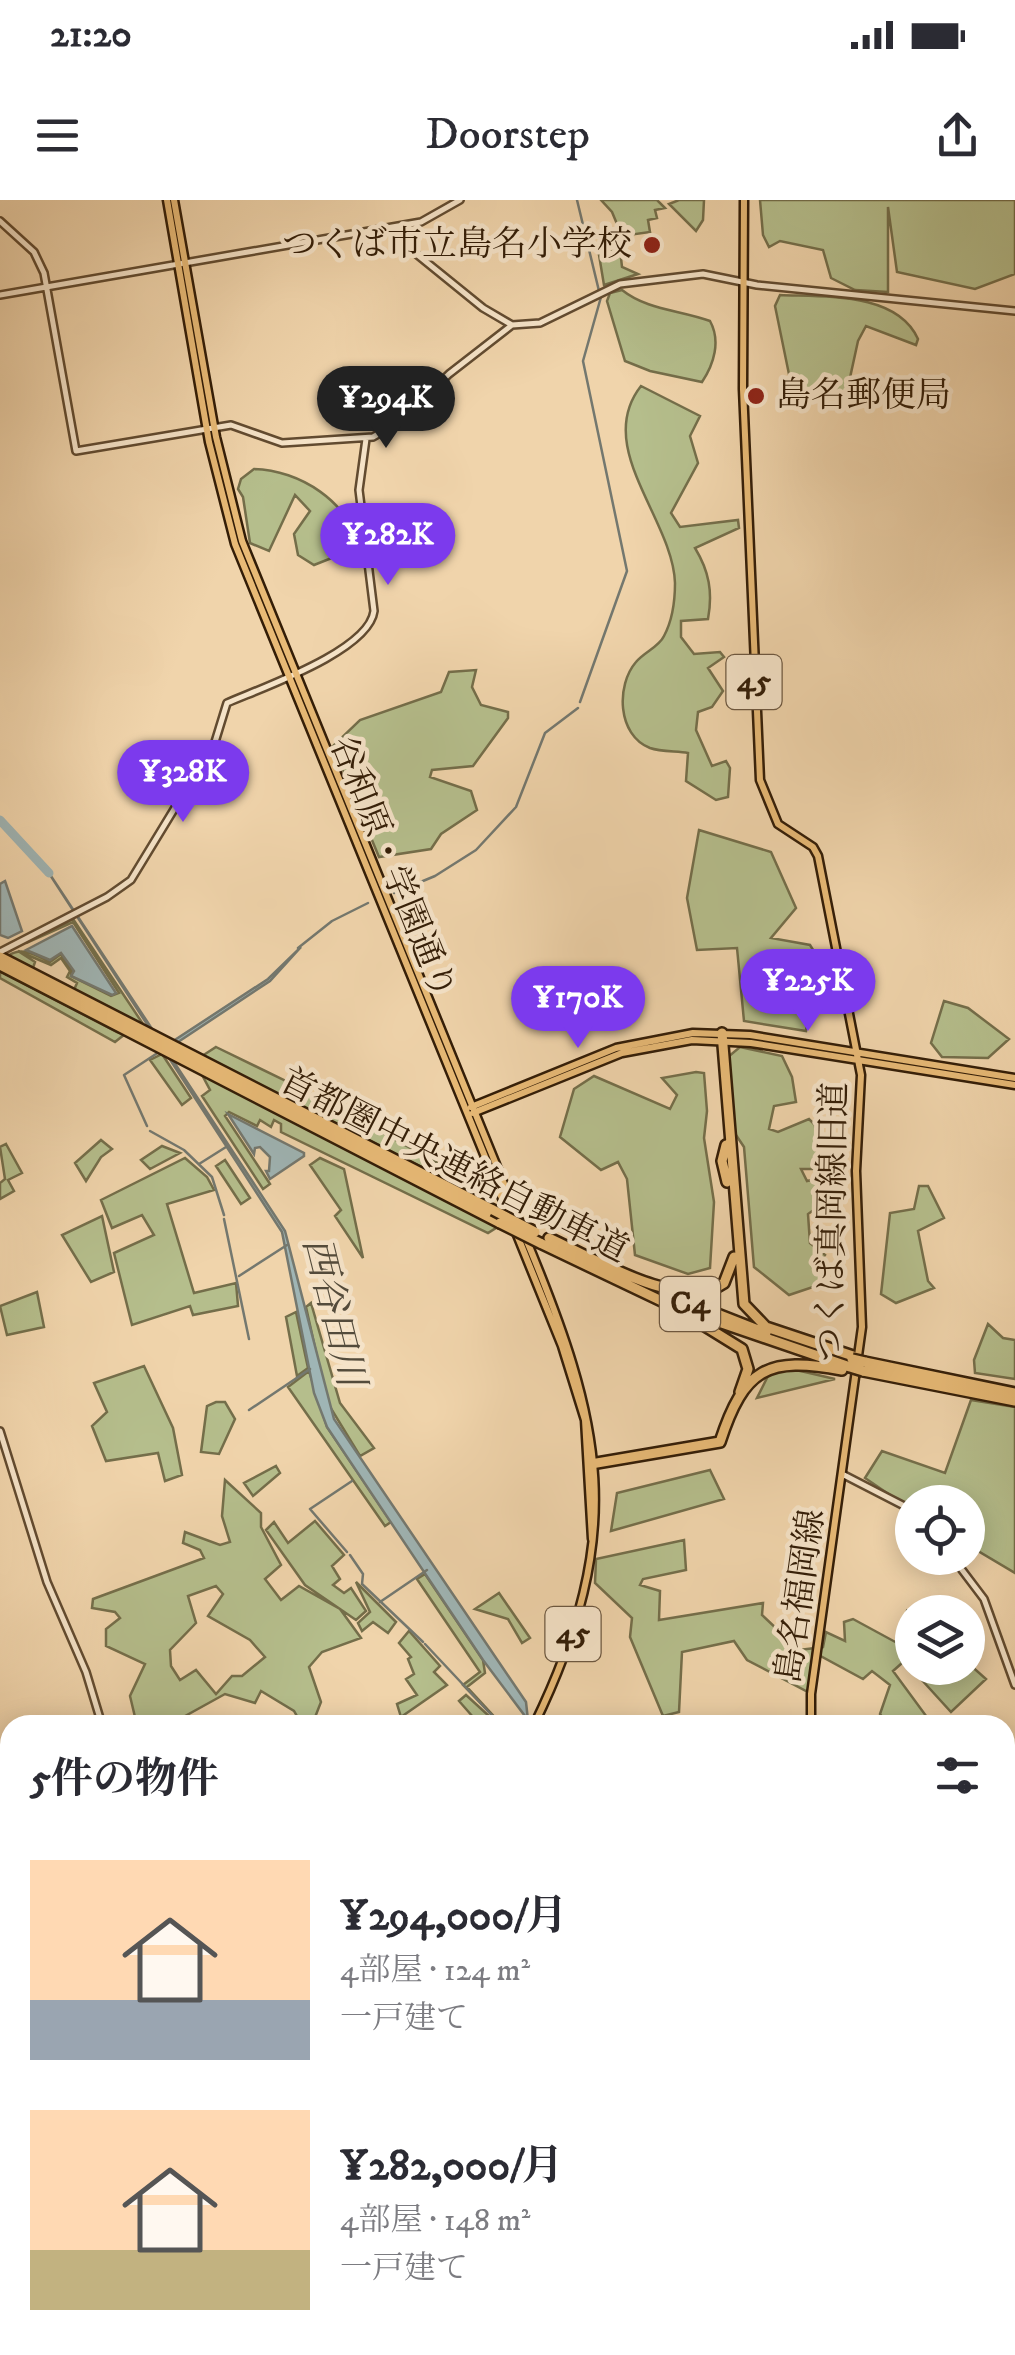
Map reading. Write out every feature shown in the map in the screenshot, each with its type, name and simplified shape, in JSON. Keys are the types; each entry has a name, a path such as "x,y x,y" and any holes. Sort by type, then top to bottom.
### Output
{"highway":[{"name":"首都圏中央連絡自動車道","path":"0,954 535,1232 544,1241 636,1290 726,1327 893,1378 1015,1401"},
{"name":"首都圏中央連絡自動車道","path":"0,965 500,1223 716,1314 851,1363"},
{"path":"722,1037 741,1292 749,1314 766,1327 851,1363"},
{"path":"544,1241 666,1289 692,1294 718,1287 728,1277 734,1258 730,1192 722,1161 727,1128"},
{"path":"636,1290 727,1337 742,1349 747,1363 743,1384 718,1428 668,1448"},
{"path":"594,1464 668,1448 720,1442 746,1391 773,1366 851,1363"},
{"name":"首都圏中央連絡自動車道","path":"864,1367 1015,1393"}],"main road":[{"name":"谷和原・学園通り","path":"170,200 210,428 236,544 569,1346 583,1391 594,1464 597,1528 576,1623 538,1715"},
{"name":"つくば真岡線旧道","path":"744,200 744,404 760,780 778,824 813,847 818,856 862,1091 856,1171 862,1346 844,1474"},
{"path":"471,1110 622,1053 668,1042 722,1037 1015,1082"},
{"name":"島名福岡線","path":"812,1715 844,1474"}],"street":[{"path":"0,295 402,226 434,218 460,200"},
{"path":"0,221 34,252 48,287 76,451 231,426 282,443 366,439 401,421 449,374 512,324"},
{"path":"402,226 409,248 483,308 512,324 540,323 634,280 703,274 744,282 1015,311"},
{"path":"0,954 131,880 215,742 223,708 292,678 362,634 373,620 359,490 366,439"},
{"path":"0,1431 47,1582 86,1672 99,1715"},
{"path":"844,1474 895,1501"},
{"path":"966,1575 984,1599 1015,1685"}],"green space":[{"path":"601,200 657,200 665,208 655,210 657,218 648,220 650,232 622,236 612,212"},
{"path":"704,200 703,220 696,231 669,204"},
{"path":"760,200 1015,200 1015,274 975,289 897,272 888,207 888,292 855,290 831,278 823,250 780,241 769,247 763,235"},
{"path":"620,249 622,267 638,274 604,285 599,255"},
{"path":"622,290 653,306 710,321 715,352 702,382 650,371 625,361 607,301 610,293"},
{"path":"780,295 838,297 877,305 908,324 918,339 916,345 866,326 858,341 846,396 792,389 775,306"},
{"path":"641,386 700,416 690,436 698,463 671,513 680,527 738,520 739,528 695,548 709,582 708,619 681,621 681,637 694,654 720,652 724,657 708,668 723,691 712,707 698,712 696,730 712,766 726,761 730,768 728,797 716,800 686,781 688,753 654,749 639,742 623,709 625,683 639,658 664,636 675,590 671,559 630,458 626,434 629,409"},
{"path":"254,469 288,475 320,492 345,516 357,548 314,565 298,555 294,534 310,511 295,495 269,551 250,543 243,497 238,489 241,479"},
{"path":"476,670 472,687 481,705 508,712 508,718 473,766 432,770 430,777 471,791 477,810 441,834 431,849 379,857 333,746 360,720 441,692 449,672"},
{"path":"699,830 771,852 796,908 771,938 810,945 815,953 806,1031 744,1021 737,948 697,950 687,898"},
{"path":"73,919 145,1027 74,990 77,983 67,977 70,971 61,958 51,965 20,952 50,962 61,954 72,971 71,976 111,996 119,993 73,922 26,943"},
{"path":"19,952 35,962 33,968 8,956"},
{"path":"0,971 125,1034 115,1042 0,978"},
{"path":"944,1001 968,1008 1009,1039 988,1058 942,1057 931,1043"},
{"path":"216,1047 294,1085 293,1094 298,1087 491,1192 491,1202 202,1056"},
{"path":"740,1047 782,1056 792,1077 796,1102 774,1106 769,1129 778,1132 809,1119 815,1125 818,1169 801,1169 807,1181 821,1178 829,1199 808,1214 810,1243 825,1255 815,1268 828,1282 789,1295 754,1267 744,1147 734,1132 728,1057"},
{"path":"162,1054 191,1098 182,1105 150,1060"},
{"path":"201,1073 499,1226 488,1233 281,1132 281,1124 274,1120 271,1127 260,1120 257,1126 229,1112 225,1116 270,1184 263,1189 202,1096 210,1090"},
{"path":"704,1073 704,1138 714,1202 710,1268 688,1274 635,1255 627,1179 618,1162 601,1170 560,1137 574,1089 594,1076 670,1109 677,1095 662,1078"},
{"path":"101,1140 112,1149 101,1157 86,1181 75,1163"},
{"path":"6,1144 22,1173 8,1180 14,1191 0,1199 0,1183 5,1179 0,1147"},
{"path":"162,1146 180,1153 150,1169 141,1160"},
{"path":"185,1158 207,1177 214,1190 167,1204 194,1293 236,1283 238,1306 193,1315 190,1306 132,1325 114,1253 154,1235 142,1215 112,1228 101,1200"},
{"path":"320,1158 344,1169 363,1258 335,1216 341,1210 310,1165"},
{"path":"225,1160 250,1198 241,1204 216,1166"},
{"path":"919,1186 928,1186 944,1218 918,1231 928,1281 934,1288 896,1303 881,1294 890,1213 914,1209"},
{"path":"102,1216 114,1272 91,1282 62,1235"},
{"path":"37,1292 44,1327 7,1335 0,1306"},
{"path":"311,1303 340,1403 374,1448 360,1456 327,1402 306,1307"},
{"path":"296,1312 308,1368 297,1376 286,1317"},
{"path":"988,1324 1003,1338 1015,1340 1015,1379 975,1373 974,1360"},
{"path":"144,1366 173,1428 182,1475 165,1481 158,1453 106,1461 92,1426 107,1412 94,1383"},
{"path":"792,1369 835,1379 757,1398 770,1372"},
{"path":"309,1371 327,1427 391,1522 385,1526 288,1387"},
{"path":"971,1400 1015,1407 1015,1573 985,1555 985,1485 895,1485 895,1498 865,1478 882,1451 945,1473"},
{"path":"225,1402 235,1419 219,1454 201,1452 207,1406"},
{"path":"276,1466 280,1473 253,1496 244,1483"},
{"path":"710,1470 724,1499 611,1531 617,1493"},
{"path":"225,1480 261,1513 261,1527 281,1565 265,1579 281,1600 299,1586 340,1609 361,1638 322,1652 309,1667 321,1702 316,1715 296,1715 261,1691 255,1703 225,1694 187,1715 135,1715 130,1696 145,1664 106,1646 106,1629 120,1618 115,1612 92,1608 93,1599 204,1558 200,1550 183,1543 185,1532 220,1545 230,1542 222,1516","holes":["216,1586 223,1594 208,1616 250,1640 265,1657 242,1676 232,1676 216,1694 196,1670 180,1680 171,1666 170,1650 196,1623 188,1596"]},
{"path":"315,1521 344,1555 332,1566 340,1579 333,1585 344,1593 351,1588 366,1611 356,1620 305,1585 266,1530 274,1522 288,1543"},
{"path":"684,1540 686,1570 643,1579 640,1585 660,1591 659,1620 763,1603 762,1615 799,1650 823,1647 826,1632 845,1641 844,1622 853,1619 895,1642 895,1685 903,1685 925,1715 881,1715 890,1685 872,1671 863,1679 813,1652 808,1692 747,1660 734,1641 682,1652 679,1712 663,1715 630,1637 632,1618 595,1583 596,1559"},
{"path":"425,1574 483,1660 485,1673 467,1687 493,1715 463,1685 480,1672 417,1579"},
{"path":"356,1582 396,1622 388,1633 373,1622 362,1631 358,1623 370,1612"},
{"path":"499,1593 530,1638 522,1643 508,1619 475,1609"},
{"path":"409,1631 440,1666 434,1672 447,1685 404,1715 397,1704 417,1695 406,1679 414,1674 408,1659 411,1657 399,1643"},
{"path":"926,1685 980,1685 951,1712"},
{"path":"466,1695 488,1715 471,1715 459,1701"}],"shaded area":[{"path":"43,864 164,1047 268,979 301,947 270,981 166,1050 285,1231 334,1419 526,1702 527,1715 483,1660 327,1427 314,1393 282,1232"},
{"path":"5,881 22,931 8,938 0,935 0,884"},
{"path":"72,926 116,993 112,995 71,976 74,971 61,953 50,960 26,950"},
{"path":"228,1114 304,1156 270,1179 266,1171 270,1157 260,1147 255,1148 254,1154"}],"waterway":[{"path":"577,200 599,291"},
{"path":"580,702 627,571 583,361 601,297"},
{"path":"394,893 435,876 476,850 516,807 545,733 578,708"},
{"name":"西谷田川","path":"0,820 49,873"},
{"path":"298,948 332,921 368,903"},
{"path":"147,1126 124,1075 159,1052"},
{"path":"150,1131 184,1150 212,1177 224,1215"},
{"path":"199,1164 226,1147"},
{"path":"224,1219 249,1339"},
{"path":"239,1276 287,1245"},
{"path":"249,1410 310,1369"},
{"path":"347,1552 310,1509 352,1481"},
{"path":"350,1555 363,1574 362,1584 423,1642"},
{"path":"380,1602 427,1570"},
{"path":"425,1644 492,1715"}],"place":[{"name":"つくば市立島名小学校","path":"652,245"},
{"name":"島名郵便局","path":"756,396"}]}
